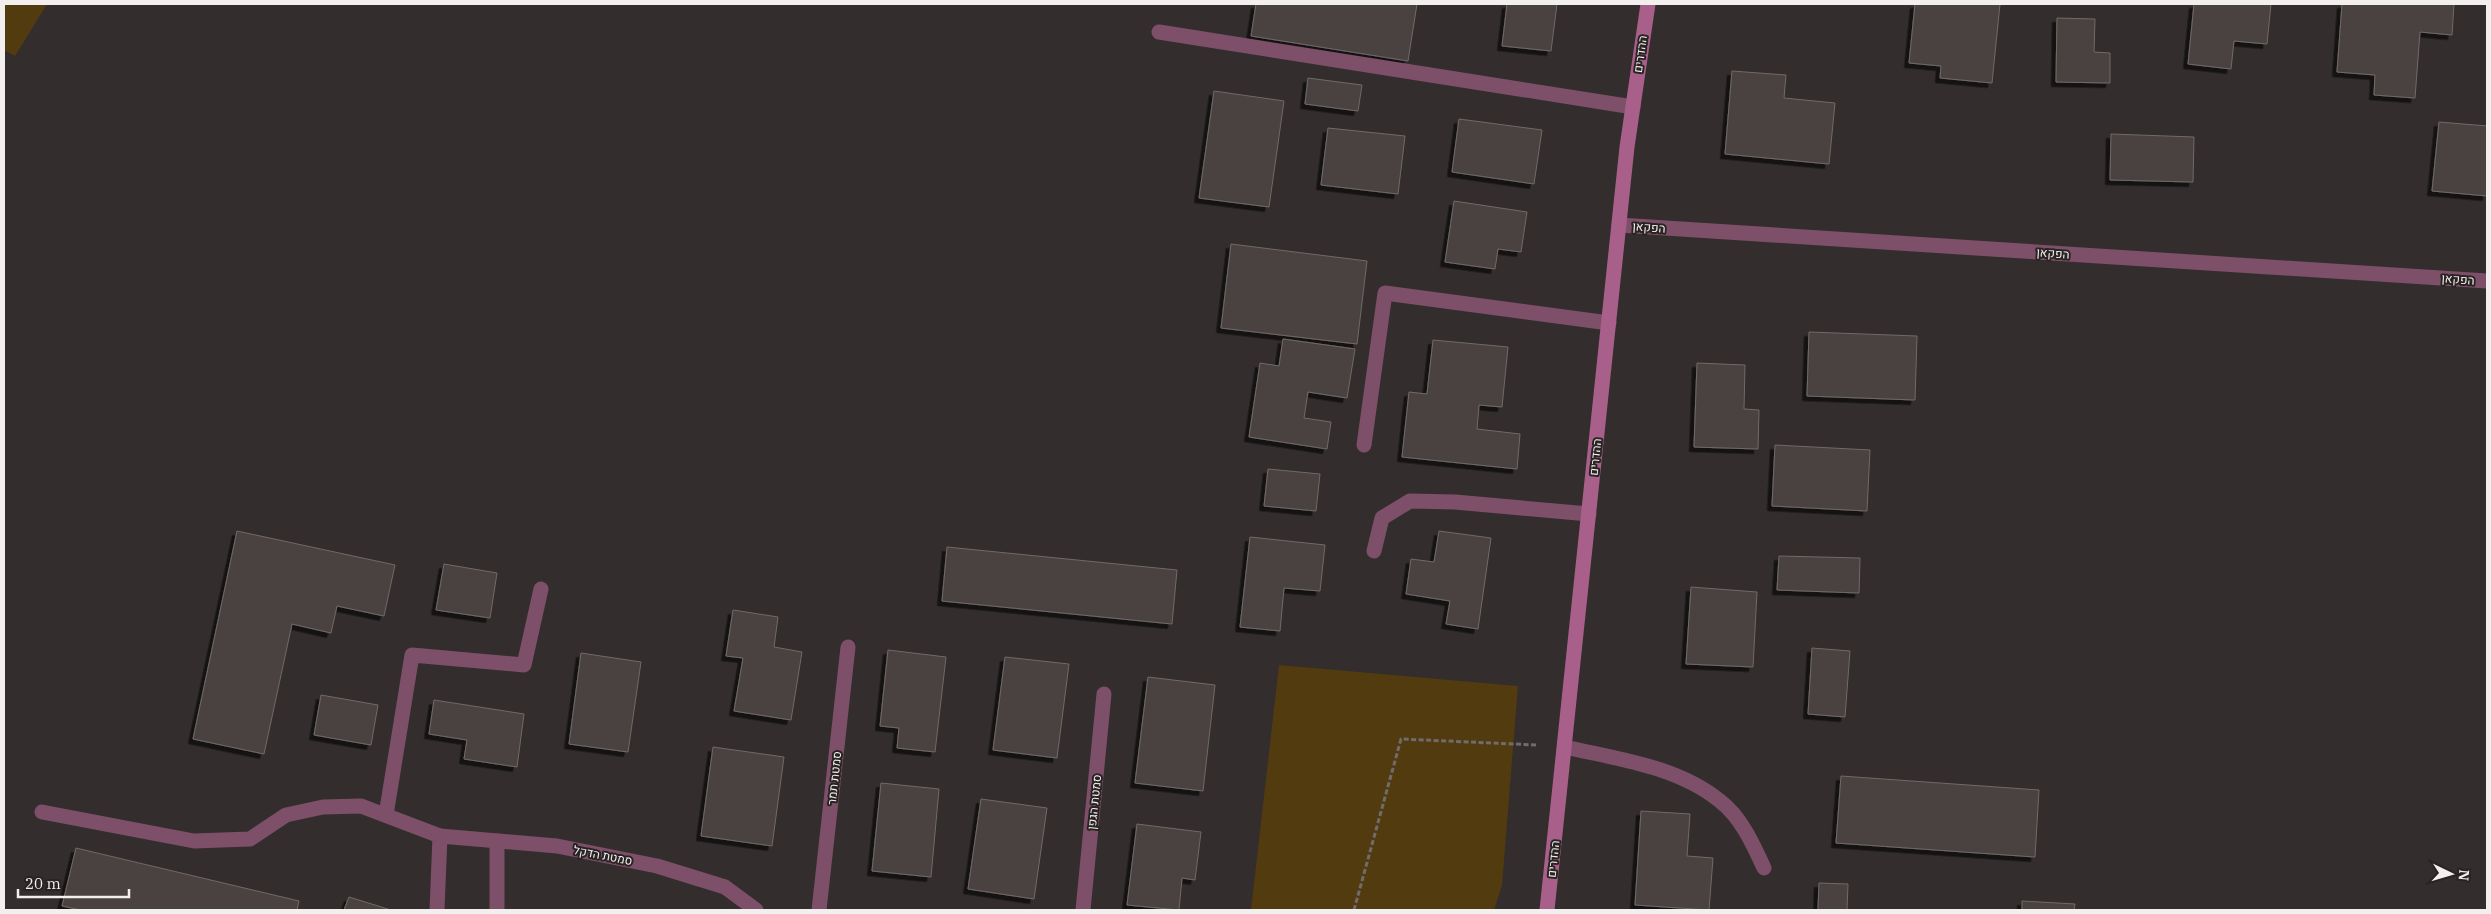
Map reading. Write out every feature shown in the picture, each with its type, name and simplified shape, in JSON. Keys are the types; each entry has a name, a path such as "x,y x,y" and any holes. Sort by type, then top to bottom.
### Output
{"street":[{"name":"ההדרים","path":"1547,910 1619,225 1648,4"},
{"path":"1159,32 1633,107"},
{"name":"הפקאן","path":"1619,225 2487,281"},
{"path":"1364,444 1385,293 1609,323"},
{"path":"1374,551 1382,518 1410,501 1455,502 1589,514"},
{"path":"386,815 412,655 524,665 542,589"},
{"name":"סמטת תמר","path":"819,910 848,647"},
{"name":"סמטת הגפן","path":"1083,910 1104,694"},
{"path":"1565,747 1643,765 1684,779 1721,801 1745,830 1764,868"},
{"name":"סמטת הדקל","path":"42,812 194,841 250,839 286,815 323,808 361,806 440,836 557,846 657,866 725,887 756,910"},
{"path":"437,910 440,836"},
{"path":"497,841 497,910"}],"path":[{"path":"1354,910 1401,739 1565,747"}],"shaded area":[{"path":"4,4 47,4 15,56 4,50"},
{"path":"1279,665 1518,686 1502,885 1494,910 1251,910"}],"building":[{"path":"1256,4 1417,4 1408,61 1251,36"},
{"path":"1507,4 1557,4 1551,51 1502,46"},
{"path":"1915,4 2000,4 1992,83 1940,78 1941,66 1909,63"},
{"path":"2194,4 2271,4 2267,44 2234,41 2231,69 2188,64"},
{"path":"2342,4 2454,4 2452,35 2420,32 2415,98 2374,95 2375,75 2337,72"},
{"path":"2057,18 2095,19 2094,52 2110,53 2110,83 2056,82"},
{"path":"1732,71 1786,75 1784,98 1835,103 1829,164 1725,154"},
{"path":"1308,78 1362,85 1358,111 1305,104"},
{"path":"1214,91 1284,101 1269,207 1199,198"},
{"path":"1459,119 1542,130 1534,184 1452,172"},
{"path":"2439,122 2487,126 2487,196 2432,191"},
{"path":"1328,128 1405,136 1398,194 1321,185"},
{"path":"2111,134 2194,137 2193,182 2110,180"},
{"path":"1454,201 1527,212 1521,252 1498,249 1495,269 1445,262"},
{"path":"1231,244 1367,261 1357,344 1221,328"},
{"path":"1809,332 1917,336 1915,400 1807,396"},
{"path":"1283,339 1355,349 1347,398 1308,392 1304,418 1331,422 1327,449 1249,437 1260,363 1279,366"},
{"path":"1433,340 1508,347 1502,407 1479,405 1477,429 1520,434 1517,469 1402,457 1409,392 1427,394"},
{"path":"1697,363 1745,365 1744,409 1759,410 1758,449 1694,447"},
{"path":"1775,445 1870,450 1867,511 1772,506"},
{"path":"1268,469 1320,474 1316,511 1264,506"},
{"path":"237,531 395,565 384,616 337,606 331,633 292,624 264,754 193,739"},
{"path":"1439,531 1491,538 1478,629 1446,624 1450,601 1406,594 1411,559 1434,562"},
{"path":"1250,537 1325,545 1320,591 1284,588 1280,631 1240,627"},
{"path":"947,547 1177,570 1172,624 942,601"},
{"path":"1779,556 1860,558 1859,593 1777,590"},
{"path":"444,564 497,573 490,618 436,610"},
{"path":"1691,587 1757,592 1753,667 1686,664"},
{"path":"733,610 778,617 774,647 802,652 791,720 734,711 743,658 726,656"},
{"path":"1812,648 1850,651 1845,717 1808,714"},
{"path":"888,650 946,657 935,752 897,748 899,728 880,726"},
{"path":"581,653 641,662 628,752 569,744"},
{"path":"1005,657 1069,664 1057,758 993,750"},
{"path":"1148,677 1215,685 1203,791 1135,783"},
{"path":"321,695 378,705 371,745 314,735"},
{"path":"434,700 524,714 517,767 464,759 467,740 429,734"},
{"path":"713,747 784,757 772,846 701,836"},
{"path":"1841,776 2039,790 2035,857 1836,843"},
{"path":"881,783 939,789 931,877 872,871"},
{"path":"981,799 1047,808 1034,899 968,889"},
{"path":"1641,811 1690,814 1687,856 1713,858 1709,910 1635,905"},
{"path":"1137,824 1201,832 1195,880 1182,878 1179,910 1127,905"},
{"path":"76,848 299,901 297,910 81,910 62,906"},
{"path":"1819,883 1848,884 1847,910 1818,910"},
{"path":"349,897 391,910 344,910"},
{"path":"2022,901 2075,904 2074,910 2022,910"}]}
